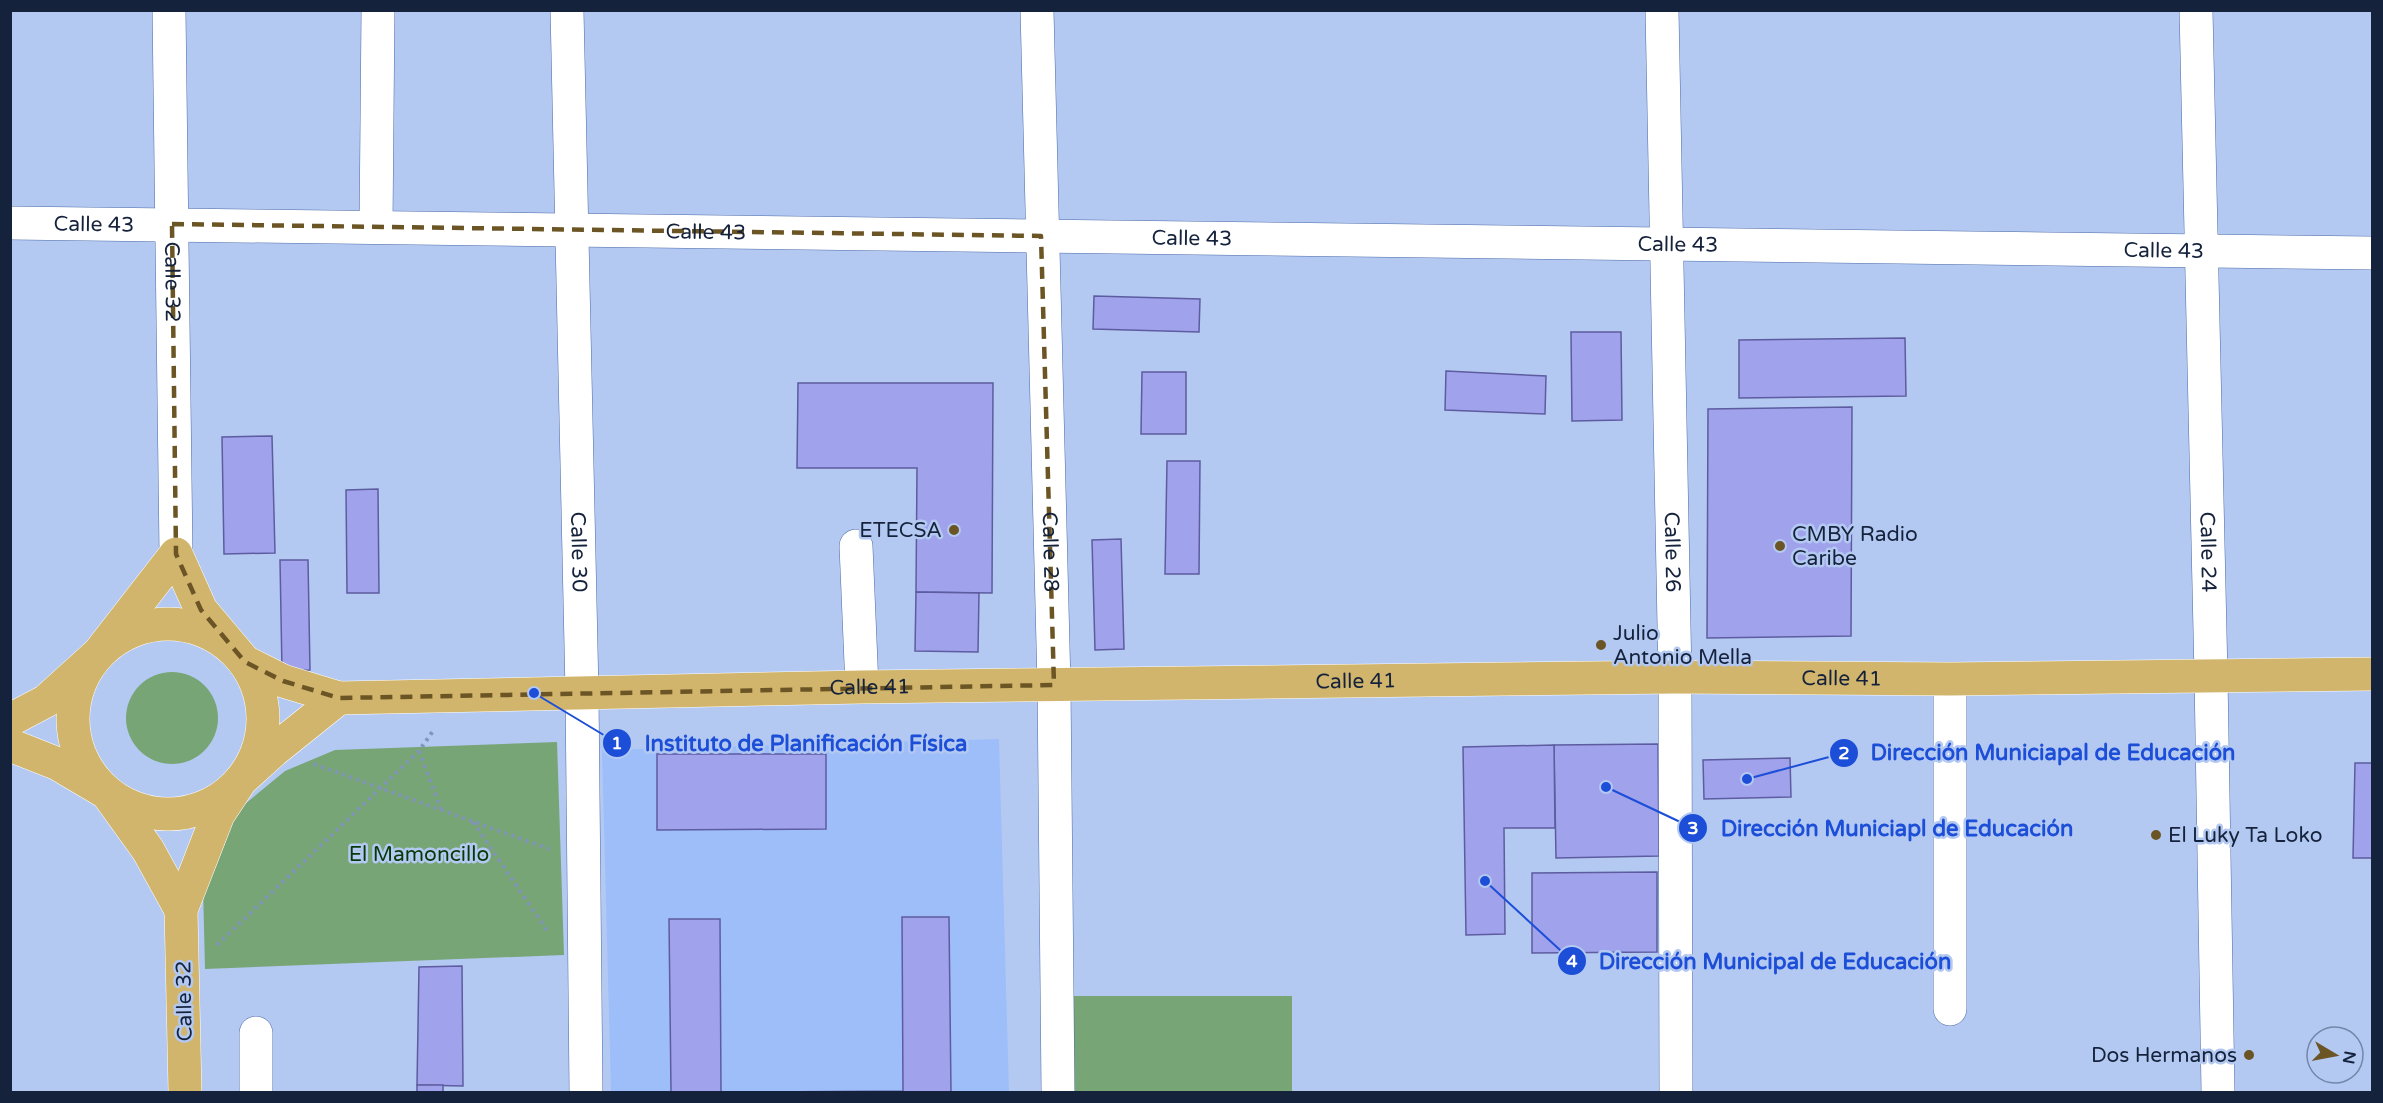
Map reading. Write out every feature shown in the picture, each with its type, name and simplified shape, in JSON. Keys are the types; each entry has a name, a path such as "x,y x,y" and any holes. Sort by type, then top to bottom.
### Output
{"main road":[{"path":"176,554 201,610 245,662 259,692 263,725 257,754 218,815 181,910 148,850 107,793 87,771 75,743 72,713 81,681 99,653 176,554"},
{"path":"10,720 46,701 99,653 126,633 157,624 190,626 221,640 245,662"},
{"name":"Calle 41","path":"245,662 283,681 339,698 862,687 1676,677 1950,679 2373,674"},
{"path":"10,745 58,764 133,808 162,815 191,812 219,800 273,751 339,698"},
{"name":"Calle 32","path":"181,910 185,1092"}],"street":[{"name":"Calle 32","path":"169,10 176,554"},
{"path":"376,227 378,10"},
{"name":"Calle 30","path":"567,10 582,692 586,1092"},
{"name":"Calle 28","path":"1036,10 1054,685 1058,1092"},
{"name":"Calle 26","path":"1662,10 1676,677 1676,1092"},
{"name":"Calle 24","path":"2196,10 2218,1092"},
{"name":"Calle 43","path":"10,223 2373,253"},
{"path":"856,546 862,687"},
{"path":"1950,679 1950,1009"},
{"path":"256,1033 256,1092"}],"path":[{"path":"184,976 419,751 457,695"},
{"path":"273,751 584,862"},
{"path":"419,751 441,810"},
{"path":"472,821 551,936"}],"highlighted area":[{"path":"172,224 1041,236 1054,685 339,698 283,681 245,662 201,610 176,554"}],"shaded area":[{"path":"999,739 1009,1092 611,1092 602,750"}],"green space":[{"path":"172,672 190,676 205,685 214,700 218,718 214,736 205,751 190,760 172,764 154,760 139,751 130,736 126,718 130,700 139,685 154,676"},
{"name":"El Mamoncillo","path":"557,742 564,955 205,969 203,886 207,862 245,804 285,771 335,750"},
{"path":"1068,996 1292,996 1292,1092 1064,1092"}],"building":[{"path":"1094,296 1200,299 1199,332 1093,329"},
{"path":"1571,332 1621,332 1622,420 1572,421"},
{"path":"1905,338 1906,396 1739,398 1739,340"},
{"path":"1446,371 1546,376 1545,414 1445,410"},
{"path":"1142,372 1186,372 1186,434 1141,434"},
{"name":"ETECSA","path":"798,383 993,383 992,593 916,592 917,468 797,468"},
{"name":"CMBY Radio Caribe","path":"1852,407 1851,636 1707,638 1708,409"},
{"path":"272,436 275,553 224,554 222,437"},
{"path":"1167,461 1200,461 1199,574 1165,574"},
{"path":"378,489 379,593 347,593 346,490"},
{"path":"1121,539 1124,649 1095,650 1092,540"},
{"path":"280,560 308,560 310,670 282,671"},
{"path":"916,592 979,593 978,652 915,651"},
{"path":"1658,744 1659,856 1556,858 1554,745"},
{"path":"1554,745 1555,828 1504,828 1505,934 1466,935 1463,747"},
{"path":"657,754 826,754 826,829 657,830"},
{"path":"1790,758 1791,797 1704,799 1703,760"},
{"path":"2355,763 2372,763 2372,858 2353,858"},
{"path":"1657,872 1657,952 1532,953 1532,873"},
{"path":"902,917 949,917 951,1092 758,1092 903,1091"},
{"path":"669,919 720,919 721,1092 671,1092"},
{"path":"462,966 463,1086 417,1085 419,967"},
{"path":"417,1085 443,1085 443,1092 417,1092"}],"place":[{"name":"ETECSA","path":"954,530"},
{"name":"CMBY Radio Caribe","path":"1780,546"},
{"name":"Julio Antonio Mella","path":"1601,645"},
{"name":"Instituto de Planificación Física","path":"534,693"},
{"name":"Dirección Municiapal de Educación","path":"1747,779"},
{"name":"Dirección Municiapl de Educación","path":"1606,787"},
{"name":"El Luky Ta Loko","path":"2156,835"},
{"name":"Dirección Municipal de Educación","path":"1485,881"},
{"name":"Dos Hermanos","path":"2249,1055"}]}
